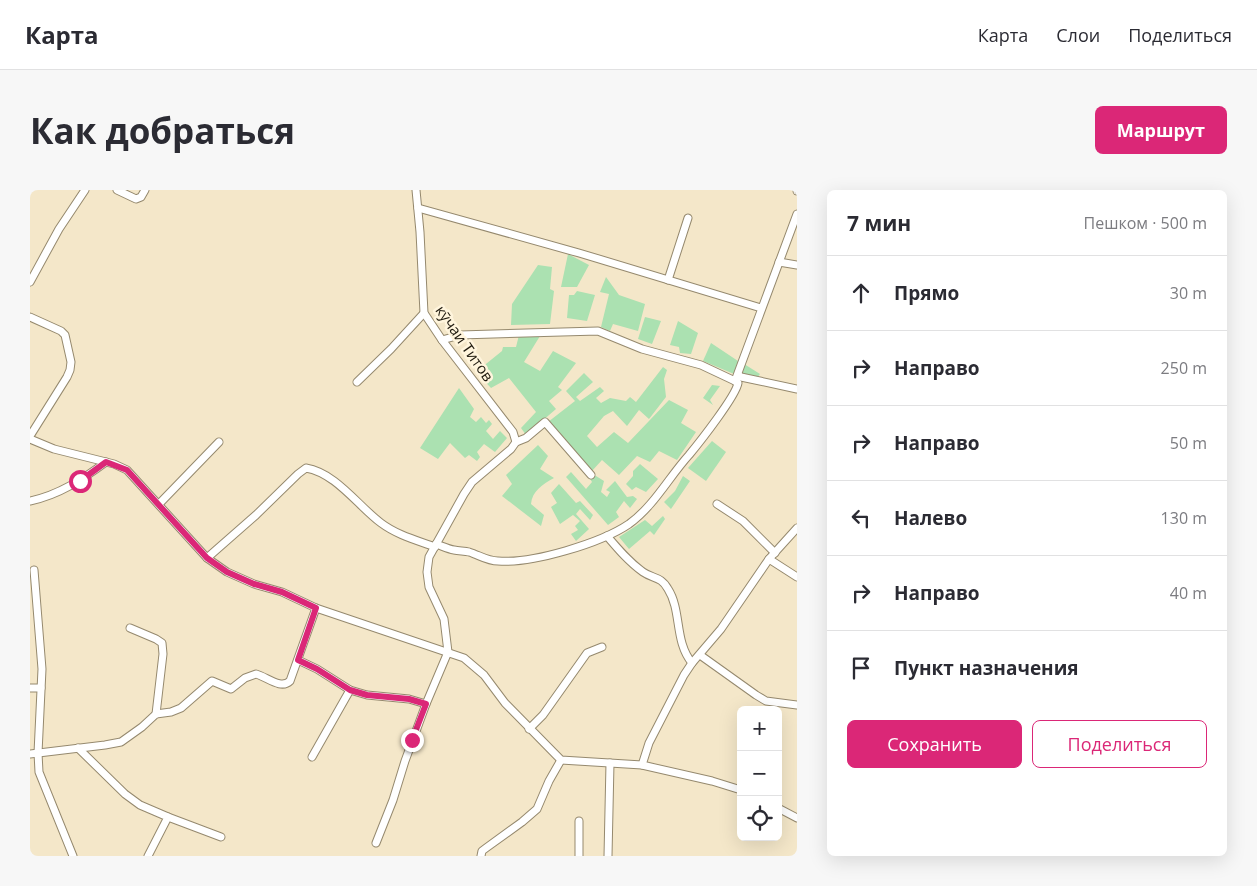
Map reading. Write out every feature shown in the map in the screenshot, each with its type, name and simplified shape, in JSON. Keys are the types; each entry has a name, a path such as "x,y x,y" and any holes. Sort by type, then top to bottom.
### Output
{"street":[{"path":"30,282 59,229 85,190"},
{"path":"117,190 136,199 145,190"},
{"name":"кӯчаи Титов","path":"416,190 424,313 442,340 514,432 516,442"},
{"path":"418,208 761,308"},
{"path":"207,558 306,468 312,469 331,479 381,522 394,530 435,545 456,551 470,552 482,558 498,562 556,554 607,536 630,524 668,484 682,462 699,443 729,402 737,387 736,378 797,214"},
{"path":"668,280 688,218"},
{"path":"779,262 797,265"},
{"path":"356,382 391,349 424,313"},
{"path":"30,317 61,331 65,336 71,362 67,377 30,438 54,448 106,462 127,470 207,558 227,572 254,584 282,592 316,608 464,658 475,666 505,703 561,760 642,765 737,789"},
{"path":"442,340 460,335 598,331 642,349 700,365 736,378 797,389"},
{"path":"376,844 426,704 448,652 444,620 429,587 427,572 429,557 435,545 472,482 511,449 516,442 526,438 545,422 591,476"},
{"path":"159,504 219,442"},
{"path":"30,501 61,491 80,481 106,462"},
{"path":"717,504 743,521 775,553"},
{"path":"642,765 649,743 692,662 721,629 769,559 797,528"},
{"path":"607,536 644,573 664,582 674,601 683,647 692,662"},
{"path":"769,559 797,577"},
{"path":"34,570 42,669 34,754 39,772 73,856"},
{"path":"34,754 105,746 121,742 156,714 171,712 191,702 212,681 231,689 245,678 256,674 282,685 286,684 290,681 316,608"},
{"path":"130,628 162,643 163,654 156,714"},
{"path":"529,729 544,715 587,653 602,647"},
{"path":"700,655 766,701 797,705"},
{"path":"298,660 317,669 350,690 367,695 409,699 426,704"},
{"path":"30,688 41,688"},
{"path":"312,757 350,690"},
{"path":"78,748 140,805 221,837"},
{"path":"481,856 486,848 537,809 549,781 561,760"},
{"path":"608,856 610,763"},
{"path":"782,810 797,818"},
{"path":"148,856 168,817"},
{"path":"579,821 579,856"}],"green space":[{"path":"568,254 589,265 577,287 561,287"},
{"path":"538,265 552,267 550,289 554,291 550,324 511,325 512,304"},
{"path":"606,277 619,295 645,304 638,331 613,324 610,331 601,327 609,294 600,292"},
{"path":"577,291 595,295 587,321 567,318 569,295 574,295"},
{"path":"645,317 661,321 652,344 638,339"},
{"path":"678,321 698,333 691,354 680,353 679,347 670,345"},
{"path":"519,335 540,336 524,362 540,371 553,351 576,363 558,387 562,390 549,401 556,409 526,435 521,428 536,412 509,378 491,388 476,372 502,351 503,347 516,347"},
{"path":"711,343 738,361 734,374 703,361"},
{"path":"741,362 760,374 757,378 735,378"},
{"path":"663,367 667,370 664,379 666,397 649,419 639,410 627,426 613,411 604,416 587,436 597,447 614,432 628,443 669,400 688,410 681,423 696,432 677,460 659,451 650,462 637,456 619,475 602,460 591,472 548,422 575,401 566,391 584,373 593,382 576,397 580,401 600,387 604,391 596,398 601,403 610,398 626,401 630,397 636,402"},
{"path":"712,385 720,386 710,400 713,405 703,398"},
{"path":"459,388 474,409 470,417 476,422 481,417 486,423 489,420 492,424 486,431 493,439 500,431 507,438 495,452 484,444 477,452 480,457 477,461 469,455 465,458 450,443 438,459 420,448"},
{"path":"712,441 726,452 706,481 688,468"},
{"path":"538,445 548,456 540,469 554,478 539,488 533,495 531,504 544,515 541,526 502,496 512,484 506,475"},
{"path":"640,464 658,479 646,492 636,487 632,490 626,484 633,476 633,471"},
{"path":"571,472 586,489 592,482 589,477 596,476 604,481 601,492 607,497 610,492 606,490 615,481 627,497 633,496 637,499 630,508 624,501 616,512 619,517 608,525 566,477"},
{"path":"683,476 690,481 671,509 664,502 675,491"},
{"path":"559,484 576,503 580,501 593,515 590,520 580,509 576,514 589,529 576,541 571,534 578,530 575,526 580,521 573,515 560,524 551,507 557,503 551,493"},
{"path":"663,516 665,519 654,535 650,531 629,549 619,537 645,520 652,526"}],"route":[{"path":"80,481 106,462 127,470 207,558 227,572 254,584 282,592 316,608 298,660 317,669 350,690 367,695 409,699 426,704 412,740"}]}
